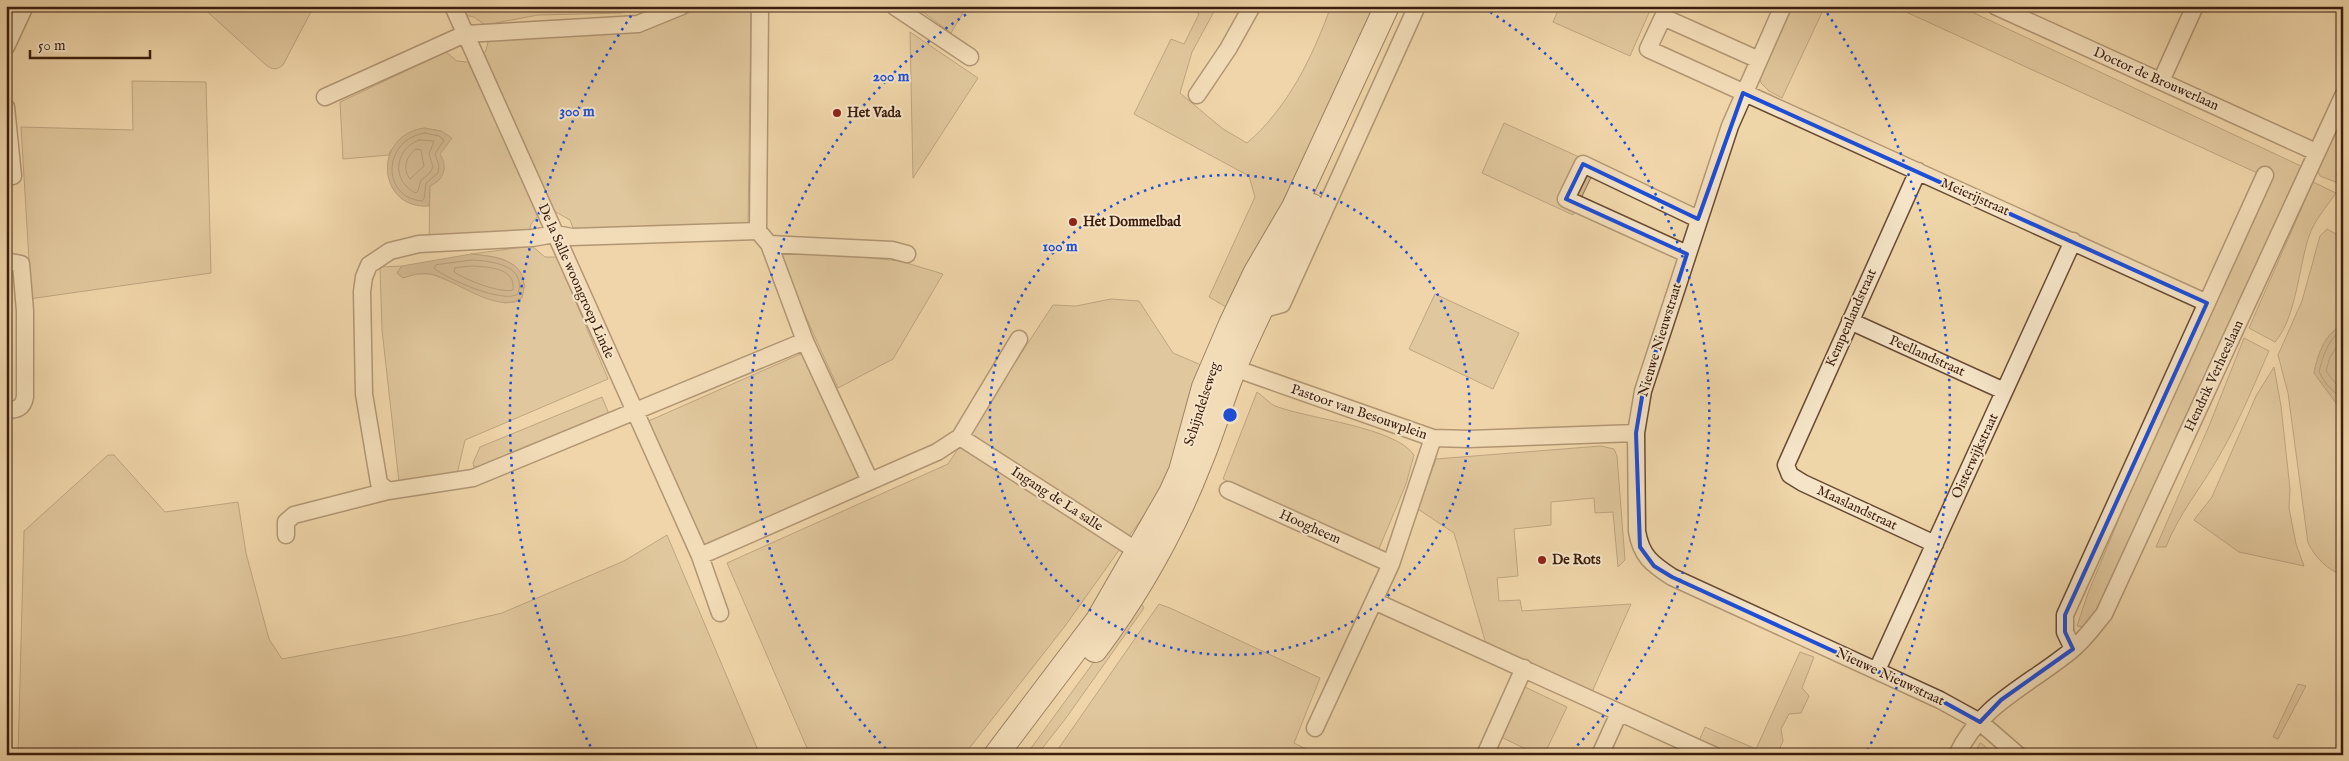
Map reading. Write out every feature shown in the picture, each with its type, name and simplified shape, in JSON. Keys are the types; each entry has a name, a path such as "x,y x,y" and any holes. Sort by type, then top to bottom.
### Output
{"main road":[{"name":"Schijndelseweg","path":"1015,755 1115,624 1181,471 1204,387 1231,324 1256,272 1294,207 1387,6"},
{"name":"Schijndelseweg","path":"996,755 1145,556 1200,464 1234,368 1260,310 1316,198 1402,6"}],"street":[{"path":"6,47 25,6"},
{"name":"De la Salle woongroep Linde","path":"453,6 700,556 720,613"},
{"path":"324,97 465,34 638,24 682,6"},
{"path":"760,6 758,31 758,231 769,244 805,342 870,481"},
{"path":"894,6 970,57"},
{"path":"1197,95 1228,49 1252,6"},
{"path":"1260,310 1282,304 1417,6"},
{"name":"Nieuwe Nieuwstraat","path":"1783,6 1743,92 1698,219 1643,391 1636,433 1637,531 1640,547 1654,566 1672,577 1940,700 1980,722 2018,755"},
{"name":"Doctor de Brouwerlaan","path":"1995,6 2316,152"},
{"path":"2161,81 2195,6"},
{"name":"Meierijstraat","path":"1759,60 1663,17 1648,49 2207,303"},
{"name":"Hendrik Verheeslaan","path":"1957,755 1980,722 2001,700 2073,649 2104,614 2343,96"},
{"path":"6,107 13,176"},
{"path":"1687,254 1566,199 1583,164 1698,219"},
{"name":"Kempenlandstraat","path":"1786,465 1918,171"},
{"path":"2073,649 2065,632 2065,615 2265,175"},
{"path":"388,491 379,483 364,394 362,292 364,277 369,265 390,251 419,244 532,238 555,234 572,238 758,231"},
{"name":"Oisterwijkstraat","path":"1877,670 2073,241"},
{"path":"769,244 892,250 907,254"},
{"path":"12,409 24,404 25,397 25,311 13,263"},
{"name":"Peellandstraat","path":"1850,321 2004,392"},
{"path":"700,556 937,452 960,437 1019,339"},
{"path":"286,535 286,522 294,515 388,491 473,478 636,413 805,342"},
{"name":"Pastoor van Besouwplein","path":"1234,368 1433,438 1636,433"},
{"name":"Ingang de La salle","path":"960,437 1145,556"},
{"path":"1315,728 1391,564 1433,438"},
{"name":"Maaslandstraat","path":"1786,465 1790,475 1802,483 1935,544"},
{"name":"Hoogheem","path":"1228,490 1391,564"},
{"path":"1374,601 1713,755"},
{"path":"1485,755 1524,668"},
{"path":"1600,755 1619,713"}],"highlighted area":[{"path":"1743,93 2207,303 2065,615 2065,632 2073,649 2001,700 1980,722 1940,700 1672,577 1654,566 1640,547 1636,433 1643,391 1687,254 1566,199 1583,164 1698,219"}],"shaded area":[{"path":"201,6 314,6 283,65 275,69 266,65"},
{"path":"461,6 646,6 621,13 538,15 485,25 474,17 465,15"},
{"path":"679,6 751,6 748,229 575,233 570,220 554,211 482,56 489,39 608,28"},
{"path":"915,6 967,6 951,33"},
{"path":"1188,6 1217,6 1192,52 1180,93 1223,129 1247,143 1275,114 1298,80 1316,44 1331,6 1384,6 1233,311 1209,297 1255,197 1249,176 1134,114 1171,39 1184,44 1199,14"},
{"path":"1560,6 1652,6 1630,56 1553,22"},
{"path":"1793,6 1825,6 1782,98 1769,91 1761,83 1760,77"},
{"path":"1893,6 1959,6 2303,167 2178,432 2116,581 2086,627 2077,626 2088,593 2266,177"},
{"path":"910,32 978,78 913,178"},
{"path":"446,52 457,61 468,62 539,215 531,224 529,231 429,245 430,186 440,179 444,168 439,155 441,131 424,128 390,151 389,155 343,159 340,102"},
{"path":"132,81 206,82 211,273 29,299 29,260 21,127 133,130"},
{"path":"2343,116 2343,160 2336,175 2343,178 2343,185 2320,176 2318,171"},
{"path":"1504,123 1597,165 1573,215 1482,173"},
{"path":"2313,182 2336,193 2311,230 2288,320 2275,342 2249,328"},
{"path":"2327,229 2343,238 2343,326 2331,333 2323,345 2314,373 2336,403 2343,405 2343,575 2322,563 2308,543 2288,393 2278,355 2302,301 2320,236"},
{"path":"532,246 545,257 557,257 608,379 465,440 457,474 399,482 382,330 380,267 402,266 397,273 403,278 415,274 432,274 505,303 516,302 525,287 522,277 512,264 506,260 490,256 471,254"},
{"path":"781,249 900,261 943,274 893,359 838,388 787,275"},
{"path":"1435,294 1519,333 1493,389 1409,349"},
{"path":"1111,299 1139,301 1173,353 1199,364 1205,379 1172,472 1147,511 1065,626 964,755 810,755 727,563 948,464 1053,305 1076,306"},
{"path":"2244,338 2269,351 2239,419 2218,458 2183,513 2166,547 2156,547 2209,426"},
{"path":"805,352 861,478 704,545 644,423"},
{"path":"2274,367 2281,406 2290,489 2289,508 2296,544 2304,566 2239,552 2194,520 2212,497 2256,396"},
{"path":"1257,392 1275,406 1389,437 1404,445 1414,455 1406,484 1378,551 1223,479"},
{"path":"602,397 609,414 491,464 474,467 473,463 480,447"},
{"path":"1601,446 1614,449 1617,456 1625,560 1618,567 1613,512 1595,513 1594,498 1551,502 1551,525 1514,529 1518,576 1497,578 1499,601 1520,600 1522,611 1631,604 1592,692 1486,644 1454,533 1418,509 1436,459"},
{"path":"108,455 114,455 165,512 238,502 246,553 269,639 282,659 408,635 502,613 624,561 667,535 760,755 18,755 24,531"},
{"path":"1139,600 1144,608 1066,718 1037,755 1026,755"},
{"path":"1159,604 1320,678 1294,743 1310,751 1308,755 1054,755"},
{"path":"1800,652 1814,657 1802,688 1809,696 1801,713 1789,714 1781,729 1783,741 1777,755 1730,755 1699,741 1705,727 1756,749"},
{"path":"2298,684 2306,686 2278,739 2273,737"},
{"path":"1525,687 1567,707 1544,755 1538,755 1499,736 1521,690"},
{"path":"1981,743 1995,755 1974,755"}],"water":[{"path":"424,128 441,131 452,138 440,154 444,164 443,173 439,180 430,186 429,206 412,204 399,197 391,185 388,172 389,157 395,144 407,134"},
{"path":"471,254 502,259 518,269 524,286 522,298 512,302 500,302 488,299 427,273 403,278 397,273 402,266"},
{"path":"2343,326 2343,405 2336,403 2314,373 2323,345 2331,333"}],"place":[{"name":"Het Vada","path":"837,113"},
{"name":"Het Dommelbad","path":"1073,222"},
{"name":"De Rots","path":"1542,560"}]}
